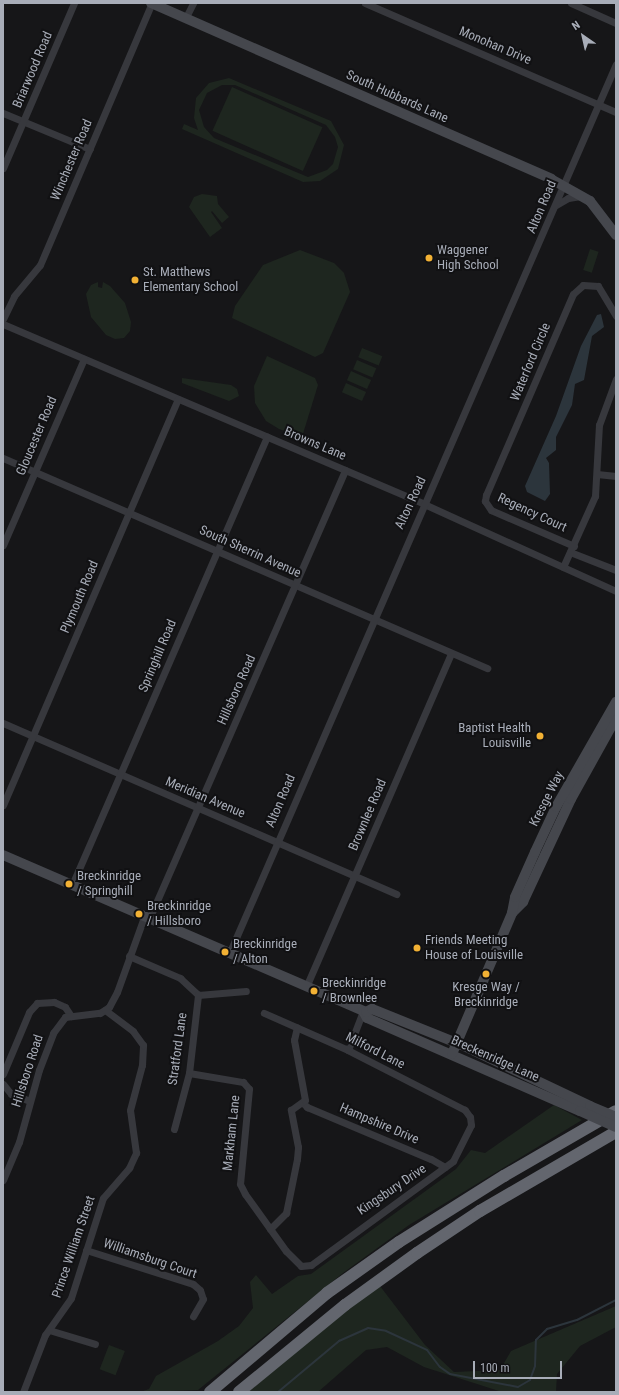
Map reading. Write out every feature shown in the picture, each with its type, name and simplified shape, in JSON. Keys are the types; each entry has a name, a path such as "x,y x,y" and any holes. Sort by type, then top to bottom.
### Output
{"highway":[{"path":"210,1392 327,1293 399,1242 504,1176 616,1111"},
{"path":"240,1392 345,1305 417,1253 480,1211 616,1132"}],"street":[{"name":"Briarwood Road","path":"3,168 74,3"},
{"name":"South Hubbards Lane","path":"151,3 186,17 551,179 581,196 597,208 616,235"},
{"name":"Winchester Road","path":"3,319 14,296 40,265 151,3"},
{"path":"186,17 193,3"},
{"name":"Monohan Drive","path":"365,3 616,112"},
{"path":"571,3 616,23"},
{"name":"Alton Road","path":"229,954 373,619 556,205 616,64"},
{"path":"3,113 90,149"},
{"path":"556,205 568,198 581,196"},
{"name":"Waterford Circle","path":"486,499 573,294 583,285 598,286 616,316"},
{"name":"Browns Lane","path":"3,324 424,504 616,590"},
{"name":"Gloucester Road","path":"3,545 84,358"},
{"path":"564,567 594,499 597,474 599,425 616,379"},
{"name":"Plymouth Road","path":"3,805 178,399"},
{"name":"Springhill Road","path":"72,885 267,436"},
{"name":"South Sherrin Avenue","path":"3,458 487,668"},
{"name":"Hillsboro Road","path":"105,1010 117,992 129,956 199,808 345,470"},
{"path":"597,474 616,476"},
{"name":"Regency Court","path":"486,499 491,510 616,570"},
{"name":"Brownlee Road","path":"306,987 451,652"},
{"name":"Kresge Way","path":"452,1054 512,913 515,897 556,807 616,702"},
{"name":"Kresge Way","path":"512,913 523,902 571,799 616,718"},
{"name":"Meridian Avenue","path":"3,723 396,894"},
{"name":"Breckenridge Lane","path":"3,855 365,1012 372,1009 457,1042 585,1108 616,1127"},
{"path":"129,956 180,978 198,995 246,991"},
{"name":"Stratford Lane","path":"174,1129 189,1073 198,995"},
{"path":"3,1074 34,1006 41,1001 54,1002 65,1007 71,1016 95,1014 105,1010"},
{"name":"Prince William Street","path":"23,1392 48,1330 71,1298 103,1198 132,1164 136,1147 130,1110 142,1065 143,1045 133,1031 105,1010"},
{"path":"348,1050 365,1012"},
{"name":"Breckenridge Lane","path":"365,1012 367,1018 452,1054 585,1108 616,1117"},
{"name":"Milford Lane","path":"264,1013 348,1050 465,1110 470,1116"},
{"name":"Hillsboro Road","path":"3,1180 19,1142 30,1101 53,1033 61,1021 71,1016"},
{"path":"270,1229 284,1216 288,1207 298,1147 291,1110 294,1106 303,1103 304,1096 293,1035 297,1027"},
{"name":"Markham Lane","path":"189,1073 243,1082 249,1089 240,1184 270,1229 298,1264 304,1266"},
{"path":"3,1084 11,1094 30,1101"},
{"name":"Hampshire Drive","path":"303,1103 307,1107 431,1159 445,1167"},
{"name":"Kingsbury Drive","path":"304,1266 311,1265 360,1226 452,1161 470,1128 470,1116"},
{"name":"Williamsburg Court","path":"86,1250 193,1284 200,1290 203,1299 193,1316"},
{"path":"48,1330 95,1344"}],"shaded area":[{"path":"229,78 331,121 344,145 338,169 320,181 303,182 182,129 184,124 198,130 194,118 196,98 209,83","holes":["222,85 235,85 326,125 335,137 338,147 333,164 327,170 308,177 214,138 204,127 199,110 207,93"]},
{"path":"232,87 322,127 303,171 212,131"},
{"path":"202,194 217,196 218,204 229,217 222,223 212,211 211,212 222,228 210,237 189,207 194,197"},
{"path":"590,249 599,252 592,273 583,270"},
{"path":"300,250 334,263 344,273 350,292 323,353 315,357 232,318 235,306 263,265"},
{"path":"98,282 98,287 102,288 103,282 110,286 125,303 131,322 130,331 124,338 115,339 106,335 91,317 86,294 91,285"},
{"path":"601,314 604,327 592,336 584,380 575,384 572,405 556,437 556,450 546,458 549,463 550,494 545,501 527,492 525,486 556,416 581,346 597,315"},
{"path":"362,348 382,356 379,366 358,357"},
{"path":"267,356 315,378 318,385 302,437 279,429 266,421 255,403 254,386"},
{"path":"357,360 376,368 372,377 353,369"},
{"path":"351,371 371,380 367,389 347,380"},
{"path":"182,378 231,385 237,389 239,396 229,401 182,383"},
{"path":"346,383 366,392 362,401 342,392"},
{"path":"554,1105 582,1120 409,1225 343,1273 198,1390 140,1392 149,1389 156,1376 218,1341 239,1326 253,1308 250,1282 256,1275 272,1294 298,1276 311,1274 456,1169 471,1150 485,1153"},
{"path":"380,1286 425,1345 454,1372 500,1370 511,1351 616,1306 616,1327 580,1346 557,1374 556,1392 502,1392 424,1367 387,1347 366,1350 318,1392 248,1392 359,1300"},
{"path":"109,1345 125,1351 116,1375 100,1369"}],"waterway":[{"path":"278,1392 339,1341 368,1328 386,1331 427,1350 440,1367 450,1374 518,1387 530,1380 535,1366 536,1340 547,1329 577,1320 616,1300"}],"place":[{"name":"Waggener High School","path":"429,258"},
{"name":"St. Matthews Elementary School","path":"135,280"},
{"name":"Baptist Health Louisville","path":"540,736"},
{"name":"Breckinridge / Springhill","path":"69,884"},
{"name":"Breckinridge / Hillsboro","path":"139,914"},
{"name":"Friends Meeting House of Louisville","path":"417,948"},
{"name":"Breckinridge / Alton","path":"225,952"},
{"name":"Kresge Way / Breckinridge","path":"486,974"},
{"name":"Breckinridge / Brownlee","path":"314,991"}]}
